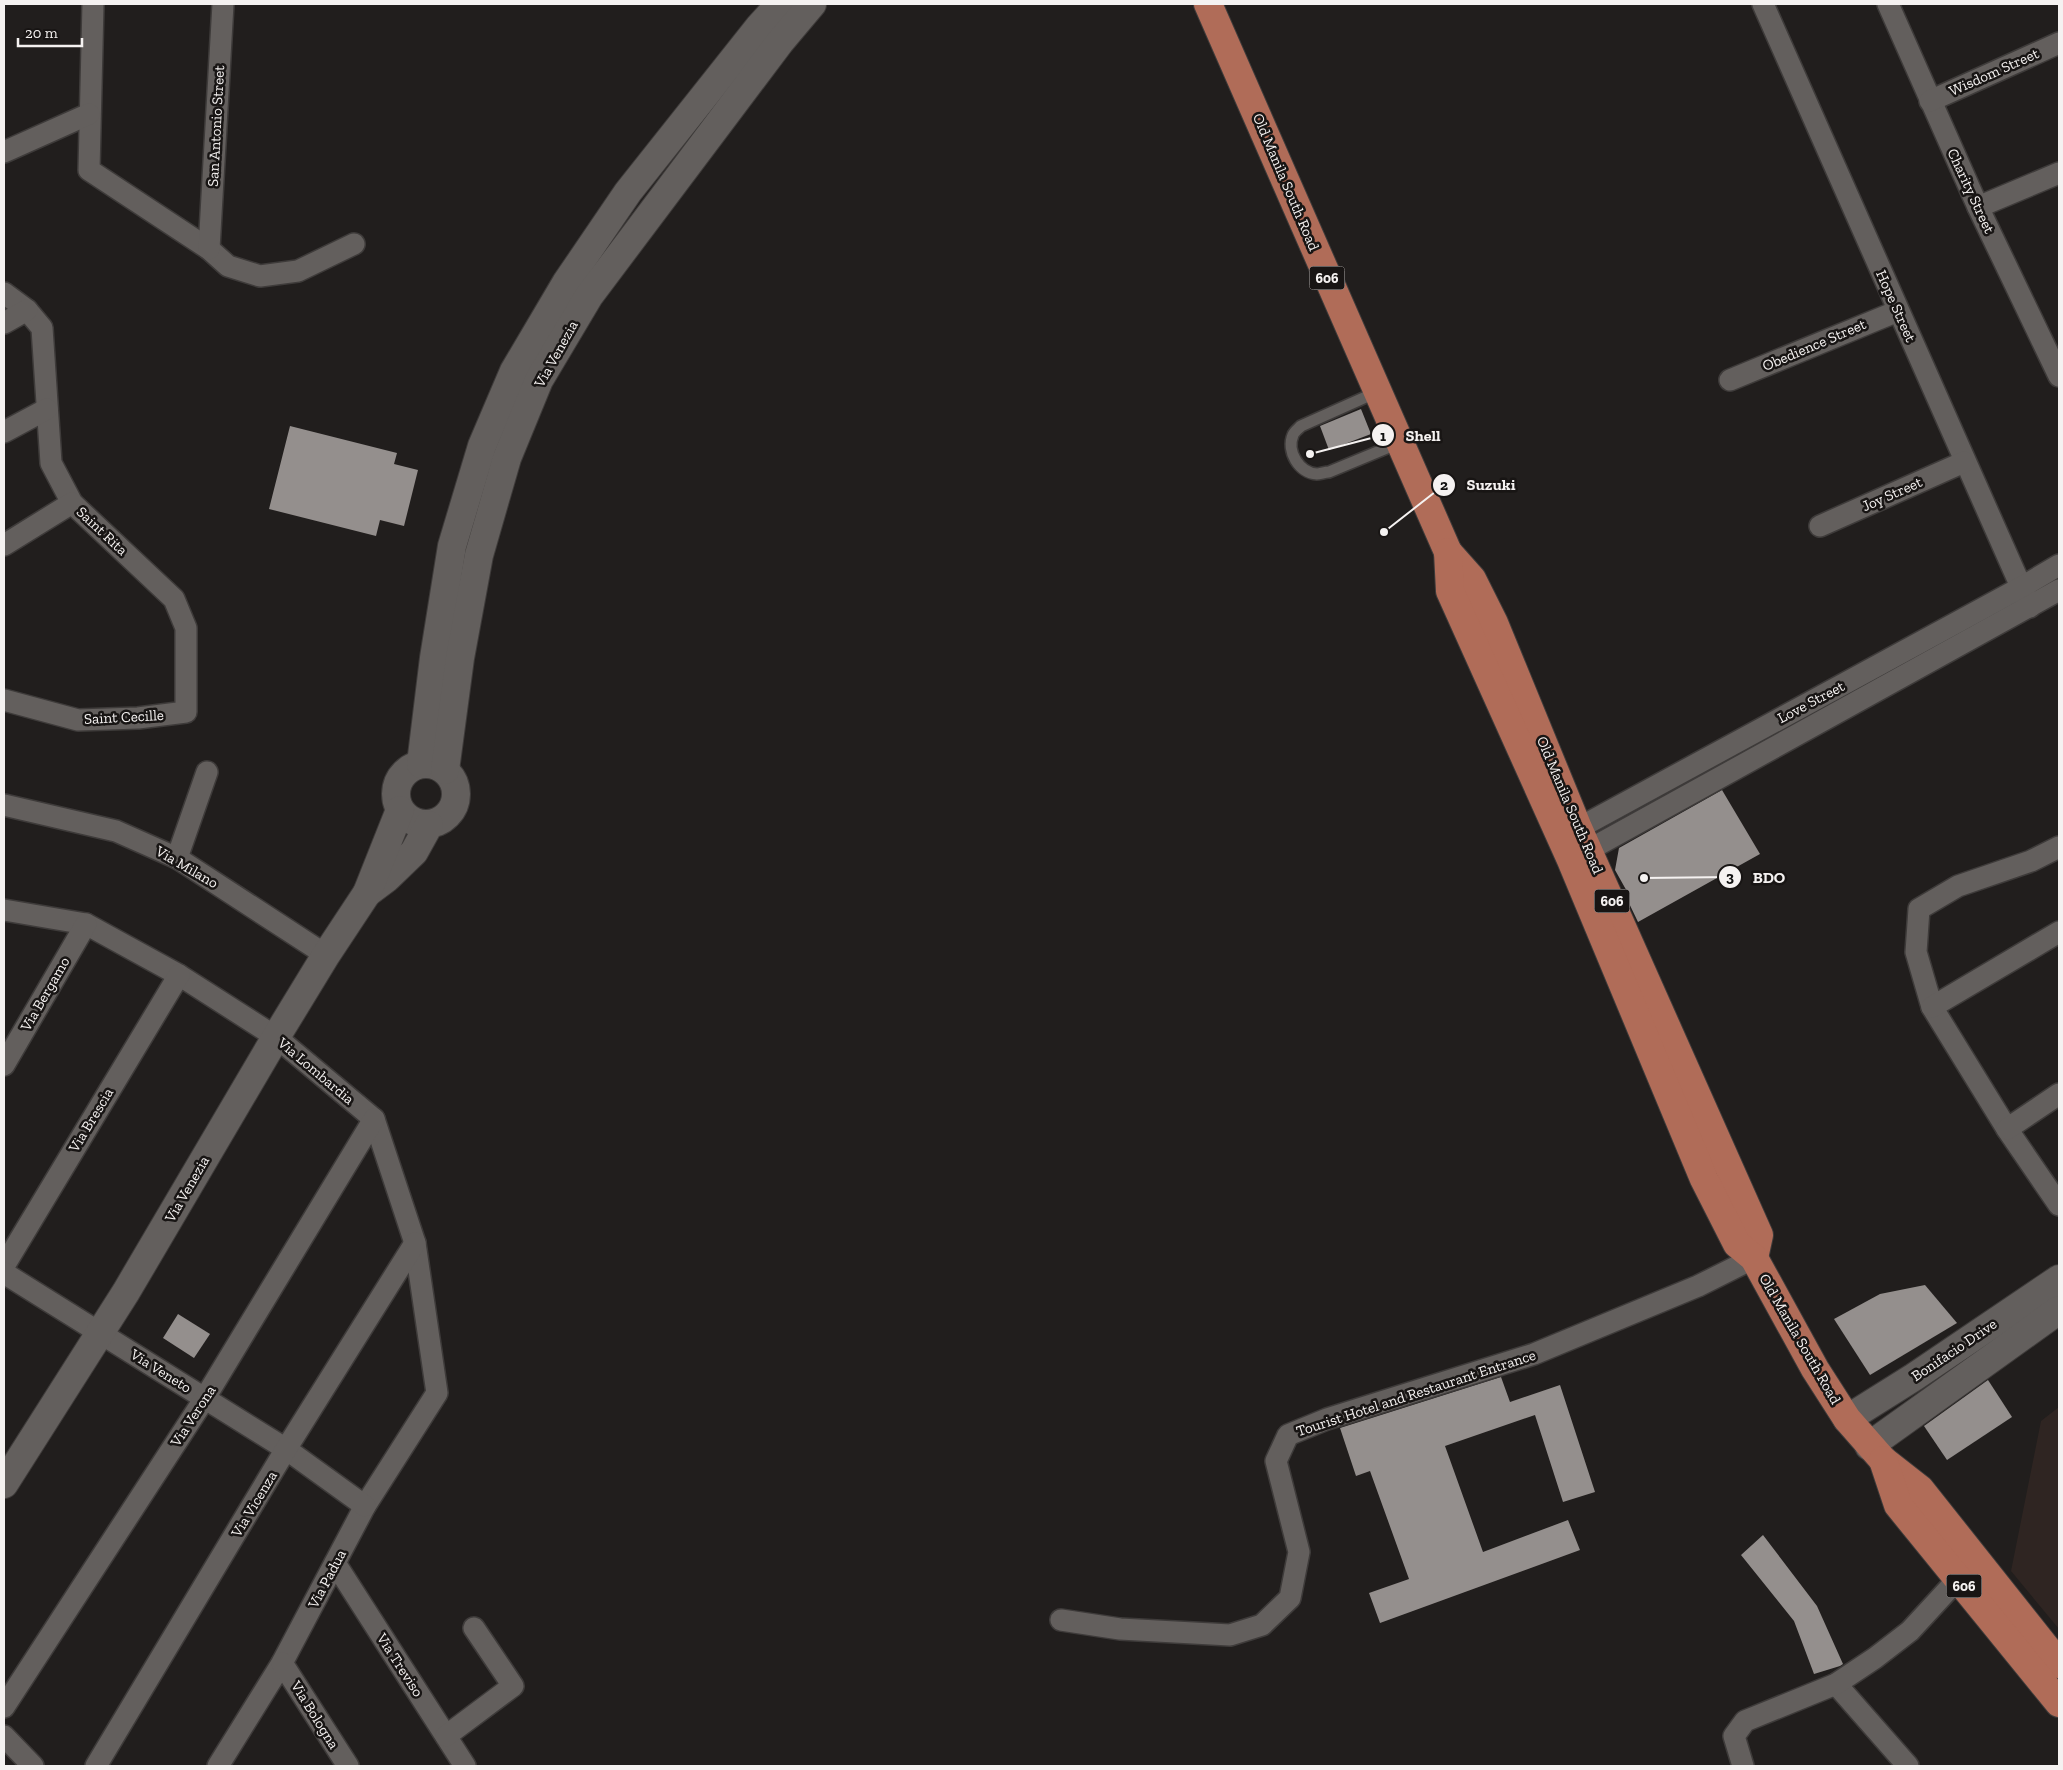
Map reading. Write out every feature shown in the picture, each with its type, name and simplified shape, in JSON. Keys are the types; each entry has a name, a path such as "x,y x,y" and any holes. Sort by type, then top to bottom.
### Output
{"main road":[{"name":"Old Manila South Road","path":"1208,4 1448,552 1450,591 1550,816 1575,844 1704,1178 1737,1244 1754,1258 1806,1354 1847,1419"},
{"name":"606","path":"1847,1419 1876,1453 1920,1489 1967,1570 2058,1699"},
{"name":"606","path":"1967,1570 2059,1664"}],"street":[{"path":"93,4 89,170 209,249 228,266 260,276 298,271 354,244"},
{"name":"San Antonio Street","path":"209,249 223,4"},
{"name":"Via Venezia","path":"433,767 434,658 452,546 482,446 514,371 566,283 628,192 759,27 780,4"},
{"name":"Via Venezia","path":"433,767 460,658 479,554 507,458 539,380 589,296 780,42 812,4"},
{"name":"Hope Street","path":"1763,4 1964,462 2030,607"},
{"name":"Charity Street","path":"1888,4 1978,207 2059,376"},
{"name":"Wisdom Street","path":"1930,101 2059,44"},
{"path":"4,152 89,114"},
{"path":"1978,207 2059,173"},
{"name":"Saint Rita","path":"4,293 27,310 42,328 51,463 72,504 174,599 186,628 186,712"},
{"path":"4,323 27,310"},
{"name":"Obedience Street","path":"1730,380 1898,310"},
{"path":"4,432 47,409"},
{"name":"Joy Street","path":"1820,526 1964,462"},
{"path":"4,545 72,504"},
{"name":"Love Street","path":"1575,844 2059,565"},
{"name":"Love Street","path":"1575,844 2030,607 2059,590"},
{"name":"Saint Cecille","path":"4,700 78,720 138,718 186,712"},
{"path":"433,767 452,778 456,788 455,803 448,816 439,822 429,825 412,822 400,810 396,801 395,791 398,782 403,773 433,767"},
{"path":"177,858 207,772"},
{"name":"Via Milano","path":"4,805 116,831 177,858 326,954"},
{"path":"367,893 400,810"},
{"path":"367,893 387,878 414,852 429,825"},
{"path":"2059,847 2031,861 1958,886 1919,909 1916,952 1932,1006 2007,1129 2059,1205"},
{"name":"Via Venezia","path":"4,1484 126,1292 276,1036 326,954 367,893"},
{"name":"Via Lombardia","path":"4,910 86,924 179,975 276,1036 374,1119"},
{"name":"Via Bergamo","path":"4,1065 86,924"},
{"path":"1932,1006 2059,932"},
{"name":"Via Brescia","path":"4,1266 179,975"},
{"path":"2007,1129 2059,1094"},
{"path":"374,1119 415,1243"},
{"name":"Via Verona","path":"4,1707 205,1398 374,1119"},
{"name":"Via Padua","path":"218,1766 282,1663 365,1506 437,1393 415,1243"},
{"name":"Via Vicenza","path":"96,1766 286,1450 415,1243"},
{"name":"Tourist Hotel and Restaurant Entrance","path":"1061,1620 1120,1629 1230,1635 1262,1625 1290,1598 1299,1552 1276,1460 1288,1436 1327,1420 1534,1354 1698,1286 1754,1258"},
{"name":"Via Veneto","path":"4,1273 286,1450 365,1506"},
{"name":"Bonifacio Drive","path":"1847,1419 1914,1377 2059,1279"},
{"name":"Bonifacio Drive","path":"1876,1453 2059,1310"},
{"name":"Via Treviso","path":"335,1563 466,1766"},
{"path":"1743,1766 1734,1736 1745,1721 1836,1684 1910,1631 1967,1570"},
{"path":"446,1736 513,1686 474,1628"},
{"name":"Via Bologna","path":"282,1663 348,1766"},
{"path":"1836,1684 1908,1766"},
{"path":"4,1736 33,1766"}],"lane":[{"path":"1377,392 1300,426 1293,434 1291,446 1296,464 1305,470 1317,474 1329,472 1399,443"}],"shaded area":[{"path":"2059,1407 2059,1629 2011,1571 2041,1421"}],"building":[{"path":"1361,409 1371,434 1329,450 1320,426"},
{"path":"290,426 397,453 394,464 418,470 404,526 380,520 376,536 269,509"},
{"path":"1722,790 1760,854 1638,922 1626,897 1629,895 1615,870 1619,848"},
{"path":"1925,1285 1957,1323 1870,1375 1834,1319 1880,1294"},
{"path":"178,1314 210,1334 194,1358 163,1338"},
{"path":"1501,1377 1510,1402 1560,1385 1595,1492 1563,1502 1535,1415 1445,1446 1483,1552 1568,1520 1580,1550 1380,1623 1369,1593 1409,1579 1370,1471 1356,1476 1340,1428"},
{"path":"1988,1380 2012,1417 1947,1460 1924,1426"},
{"path":"1763,1535 1817,1606 1843,1664 1840,1666 1814,1674 1794,1621 1741,1555"}],"place":[{"name":"Shell","path":"1310,454"},
{"name":"Suzuki","path":"1384,532"},
{"name":"BDO","path":"1644,878"}]}
